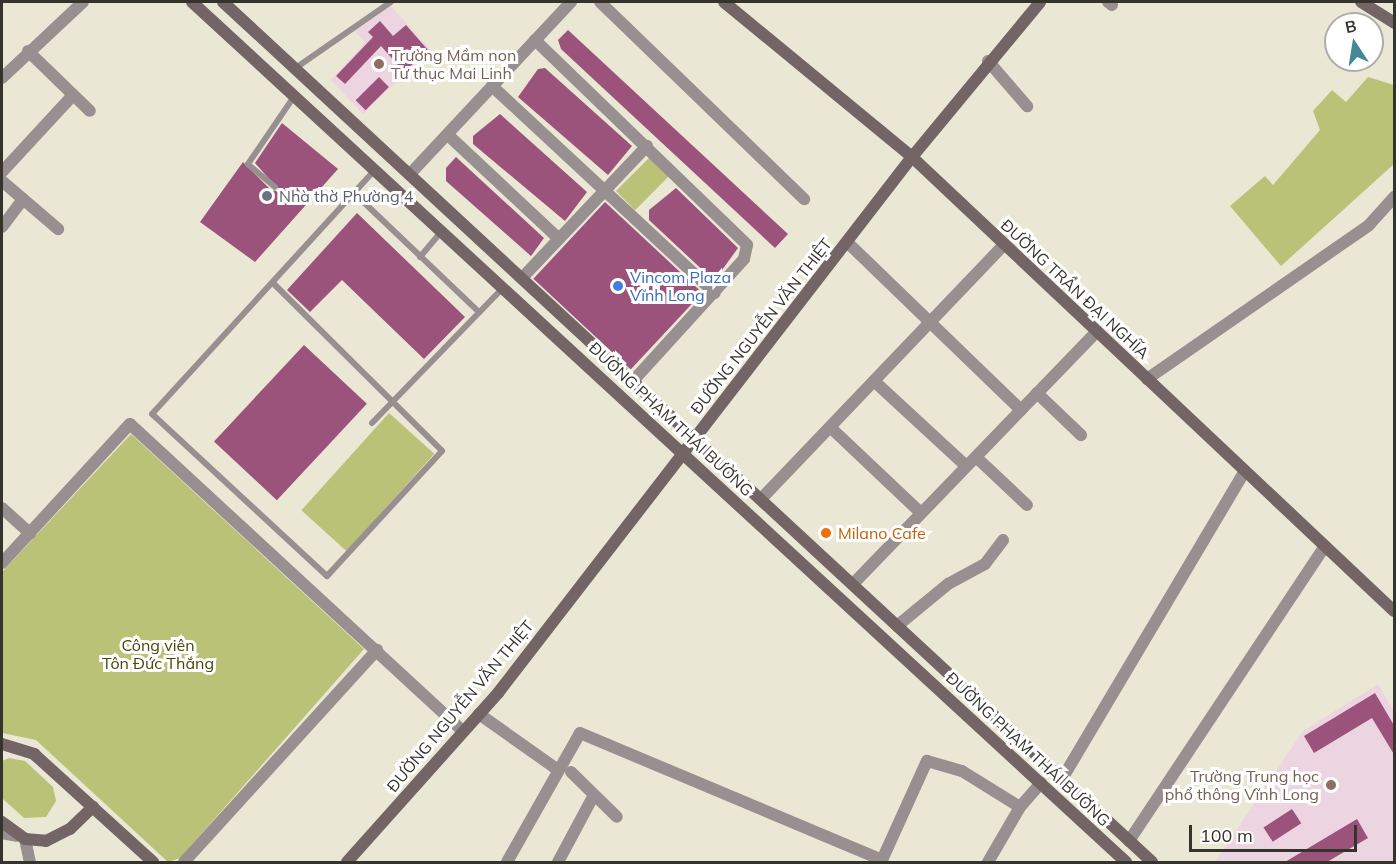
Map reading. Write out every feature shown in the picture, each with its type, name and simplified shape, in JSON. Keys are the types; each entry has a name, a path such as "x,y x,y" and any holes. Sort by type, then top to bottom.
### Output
{"main road":[{"name":"ĐƯỜNG PHẠM THÁI BƯỜNG","path":"192,2 377,168 1126,862"},
{"name":"ĐƯỜNG PHẠM THÁI BƯỜNG","path":"223,2 297,67 1152,862"},
{"name":"ĐƯỜNG TRẦN ĐẠI NGHĨA","path":"724,2 912,157 1395,611"},
{"name":"ĐƯỜNG NGUYỄN VĂN THIỆT","path":"346,862 479,714 685,454 912,157 988,62 1040,2"},
{"path":"1361,2 1395,23"},
{"path":"444,230 455,216"},
{"path":"839,597 853,584"},
{"path":"2,744 34,754 153,862"},
{"path":"2,822 21,837 54,839 93,807"}],"street":[{"path":"2,78 28,51 83,2"},
{"path":"410,174 571,2"},
{"path":"600,2 804,199"},
{"path":"535,40 746,243 745,257 715,293 633,381"},
{"path":"28,51 90,111"},
{"path":"988,62 1027,106"},
{"path":"492,87 715,293"},
{"path":"2,172 73,95"},
{"path":"448,135 559,239"},
{"path":"522,278 647,146"},
{"path":"2,181 58,229"},
{"path":"1148,379 1369,225 1395,197"},
{"path":"2,227 23,199"},
{"path":"847,242 1021,410"},
{"path":"761,499 1004,244"},
{"path":"853,584 1097,331"},
{"path":"874,381 966,466"},
{"path":"1037,393 1081,435"},
{"path":"2,563 130,424 463,731"},
{"path":"830,427 921,513"},
{"path":"976,457 1027,505"},
{"path":"1062,779 1245,471"},
{"path":"2,508 30,533"},
{"path":"897,626 948,584 984,559 1003,540"},
{"path":"1129,841 1325,546"},
{"path":"184,862 377,650"},
{"path":"479,714 558,770"},
{"path":"507,862 574,737 591,734 884,861 927,761 962,771 1020,807"},
{"path":"571,772 617,818"},
{"path":"988,862 1020,807 1041,783"},
{"path":"558,862 594,795"},
{"path":"2,833 21,837 30,862"}],"lane":[{"path":"297,67 391,2"},
{"path":"275,187 248,164 295,94"},
{"path":"273,283 442,451 327,576 152,414 377,168"},
{"path":"354,194 479,312"},
{"path":"420,256 444,230"},
{"path":"372,423 503,287"}],"shaded area":[{"name":"Trường Mầm non Tư thục Mai Linh","path":"391,6 430,49 363,114 331,80 365,43 355,31"},
{"name":"Trường Trung học phổ thông Vĩnh Long","path":"1378,684 1394,711 1394,862 1215,862 1303,731"}],"green space":[{"path":"1368,77 1394,85 1394,164 1281,266 1230,206 1265,176 1273,185 1320,130 1313,111 1332,90 1346,102"},
{"path":"652,155 671,174 635,210 616,191"},
{"path":"389,413 434,454 347,551 301,510"},
{"name":"Công viên Tôn Đức Thắng","path":"131,434 364,649 180,858 168,862 36,740 2,733 2,572"},
{"path":"9,758 25,761 53,787 56,801 46,817 24,818 2,798 2,761"}],"building":[{"path":"380,21 393,36 406,25 428,50 404,72 381,46 345,84 336,76 373,37 368,32"},
{"path":"568,30 788,234 775,248 561,49 558,40"},
{"path":"545,68 632,146 608,175 518,97 538,69"},
{"path":"379,77 389,87 366,110 356,100"},
{"path":"500,114 587,192 565,221 473,144 473,136"},
{"name":"Nhà thờ Phường 4","path":"282,123 338,169 255,262 200,222 243,162 272,191 279,190 255,163"},
{"path":"456,157 544,238 531,256 446,181 446,168"},
{"path":"676,188 738,248 717,277 710,277 649,220 649,210"},
{"name":"Vincom Plaza Vĩnh Long","path":"605,202 702,293 631,369 533,279"},
{"path":"357,213 465,317 424,359 342,280 310,312 287,290"},
{"path":"304,345 367,404 277,500 214,442"},
{"path":"1375,693 1395,727 1395,756 1372,718 1314,753 1304,736"},
{"path":"1292,809 1301,823 1273,842 1263,828"},
{"path":"1357,819 1368,838 1327,862 1285,862"}],"place":[{"name":"Trường Mầm non Tư thục Mai Linh","path":"379,64"},
{"name":"Nhà thờ Phường 4","path":"267,196"},
{"name":"Vincom Plaza Vĩnh Long","path":"618,286"},
{"name":"Milano Cafe","path":"826,533"},
{"name":"Trường Trung học phổ thông Vĩnh Long","path":"1331,785"}]}
